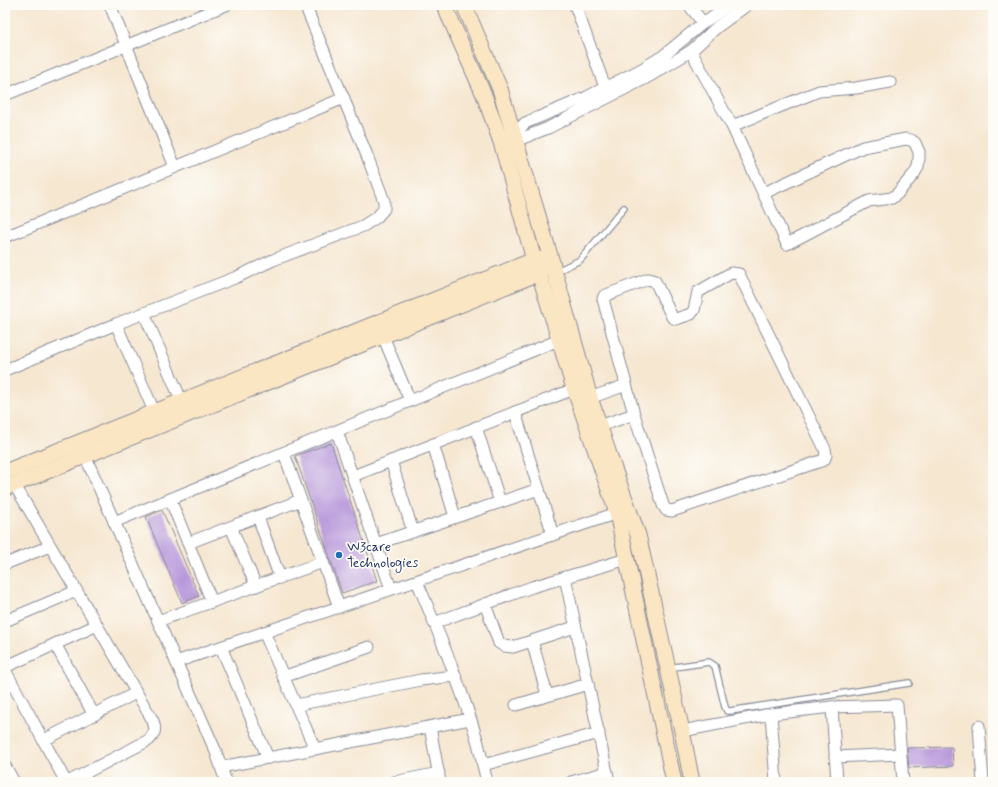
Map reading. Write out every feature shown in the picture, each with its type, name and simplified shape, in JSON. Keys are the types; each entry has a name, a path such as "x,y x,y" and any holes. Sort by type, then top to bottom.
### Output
{"street":[{"path":"110,5 175,167"},
{"path":"5,95 226,5"},
{"path":"5,370 116,324 236,277 273,260 363,226 377,217 384,209 384,201 344,98 305,5"},
{"path":"444,5 484,95 508,139 553,266 590,398 638,535 692,782"},
{"path":"464,5 500,89 508,139 536,266 574,389 617,513 674,782"},
{"path":"575,5 605,87"},
{"path":"690,5 703,23"},
{"path":"508,139 525,123 587,97 642,69 663,56 703,23 729,5"},
{"path":"508,139 523,138 548,128 622,91 691,51 717,27 747,5"},
{"path":"691,51 732,126 787,244 869,200 892,198 914,174 918,167 919,152 915,143 906,139 863,147 764,193"},
{"path":"732,126 818,91 856,88 890,82"},
{"path":"5,237 344,98"},
{"path":"5,472 82,449 536,266 553,266"},
{"path":"184,408 383,336 536,266"},
{"path":"732,273 739,274 826,449 826,456 824,460 816,463 672,511 666,510 626,386 603,299 604,296 648,279 652,279 655,281 672,317 676,319 691,314 694,310 698,292 732,273"},
{"path":"144,313 184,408"},
{"path":"116,324 158,419"},
{"path":"383,336 410,401"},
{"path":"114,522 559,340"},
{"path":"5,362 26,361"},
{"path":"590,398 626,386"},
{"path":"352,476 574,389"},
{"path":"515,412 553,535"},
{"path":"600,426 634,414"},
{"path":"476,427 500,502"},
{"path":"337,431 391,589"},
{"path":"433,444 455,517"},
{"path":"82,449 10,486 50,546 97,625 152,719 155,733 149,740 67,782 5,668 97,625"},
{"path":"82,449 216,752 226,782"},
{"path":"284,453 339,607"},
{"path":"391,461 413,532"},
{"path":"376,544 539,489"},
{"path":"170,499 212,602"},
{"path":"188,543 301,500"},
{"path":"176,662 617,513"},
{"path":"258,517 280,578"},
{"path":"232,526 256,586"},
{"path":"5,564 50,546"},
{"path":"434,623 532,587 627,559"},
{"path":"158,621 323,562"},
{"path":"565,577 608,777 571,782"},
{"path":"417,581 470,719 478,744 487,782"},
{"path":"5,621 76,590"},
{"path":"485,604 499,642 504,646 513,647 575,627"},
{"path":"264,632 314,749"},
{"path":"532,640 548,695"},
{"path":"55,644 94,715"},
{"path":"221,647 268,758"},
{"path":"284,677 369,647"},
{"path":"296,705 422,680 454,676"},
{"path":"516,705 588,684"},
{"path":"44,740 136,693"},
{"path":"682,731 771,714 832,707 897,705 903,782"},
{"path":"832,707 837,782"},
{"path":"771,714 776,782"},
{"path":"221,767 470,719"},
{"path":"394,782 440,778 430,726"},
{"path":"979,726 983,782"},
{"path":"483,765 598,733"},
{"path":"835,757 901,754"},
{"path":"5,766 14,782"}],"lane":[{"path":"553,266 580,260 624,208"},
{"path":"668,668 709,662 712,663 716,666 724,707 730,711 908,683"}],"building":[{"path":"331,443 377,581 342,593 295,456"},
{"path":"162,510 199,596 182,603 146,517"},
{"path":"952,747 953,766 909,768 907,748"}],"place":[{"name":"W3care Technologies","path":"339,555"}]}
